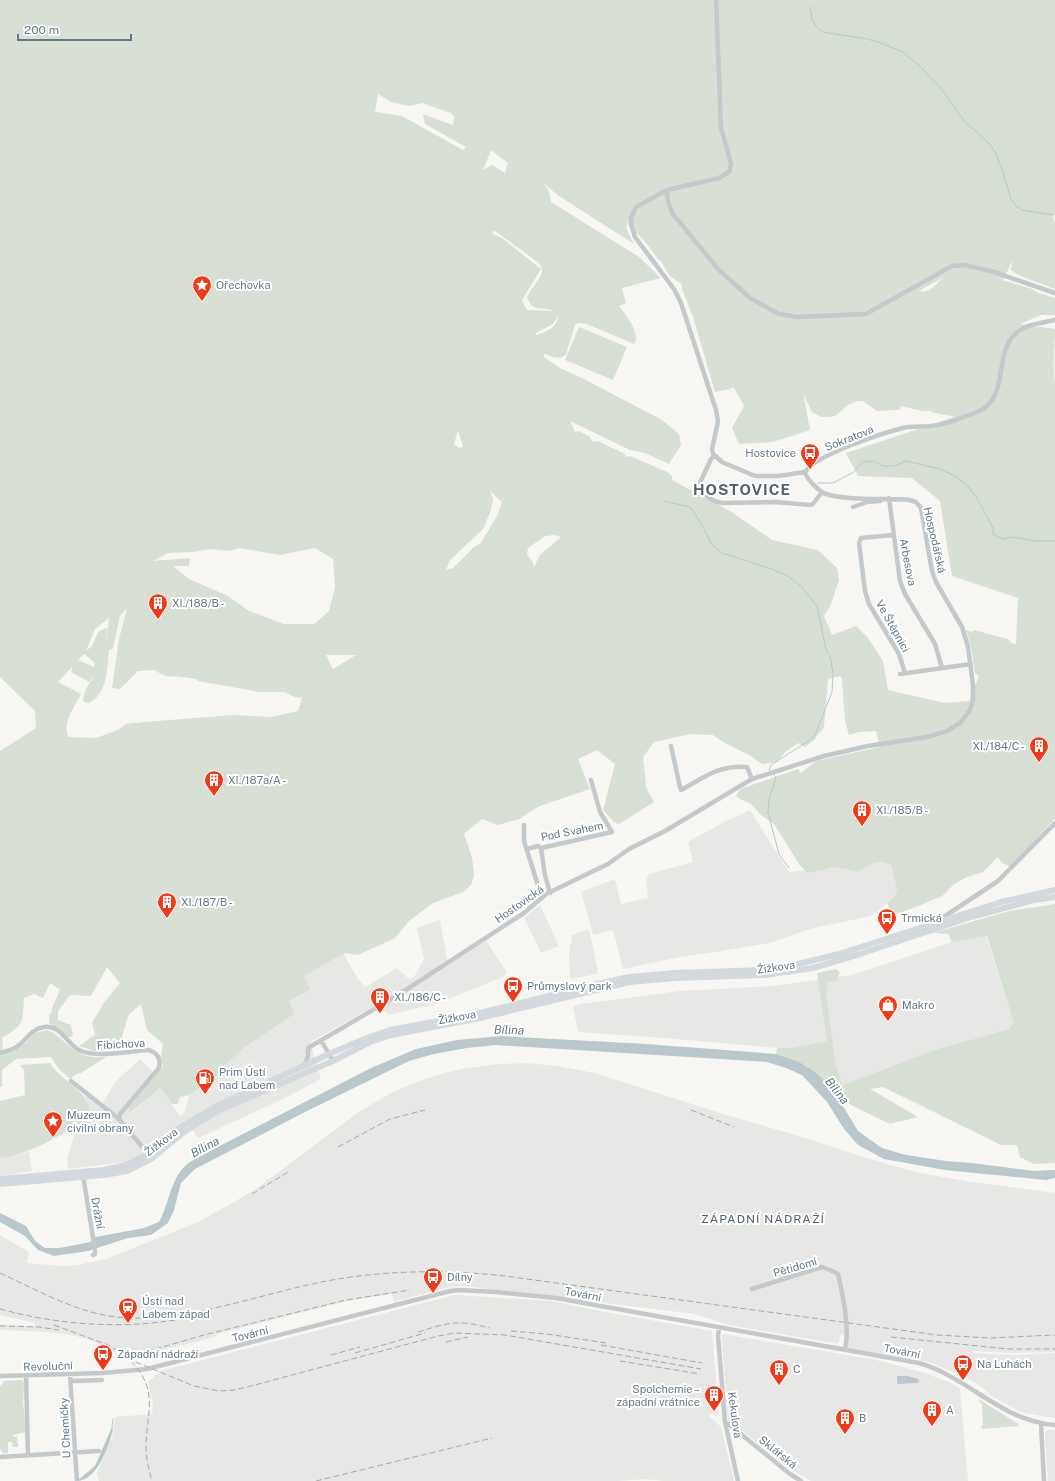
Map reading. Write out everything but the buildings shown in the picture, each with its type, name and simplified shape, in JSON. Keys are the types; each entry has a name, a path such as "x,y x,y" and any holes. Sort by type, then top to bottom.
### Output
{"main road":[{"name":"Žižkova","path":"0,1184 82,1174 120,1167 148,1154 182,1126 217,1106 329,1054 390,1030 486,1012 629,977 674,973 765,970 811,962 1001,902 1055,890"},
{"name":"Žižkova","path":"0,1179 116,1173 137,1166 151,1158 184,1132 218,1111 333,1061 370,1042 391,1035 486,1017 609,986 650,980 779,974 813,968 971,917 1034,900 1055,896"}],"street":[{"path":"715,456 711,459 700,485 696,487 714,501 729,503 776,502 810,505 813,504 822,492 807,479 804,472 778,476 755,476 722,462 713,454 712,449 718,421 716,410 681,303 674,289 635,237 631,224 631,218 636,207 667,190 719,178 728,172 730,167 731,163 721,128 716,0"},
{"path":"667,190 668,202 674,214 718,270 750,298 780,314 798,317 866,314 952,266 964,265 992,271 1055,293"},
{"name":"Sokratova","path":"804,472 832,454 867,440 904,428 931,426 952,422 981,410 990,404 996,394 1004,355 1015,334 1021,329 1036,323 1055,320"},
{"name":"Hospodářská","path":"752,779 824,756 868,746 917,740 947,731 960,723 970,710 973,695 971,664 968,647 962,627 936,582 932,571 921,508 916,502 910,500 844,496 824,494 822,492"},
{"path":"853,507 867,502 888,498"},
{"name":"Arbesova","path":"888,498 900,581 905,594 935,644 942,668"},
{"name":"Ve Štěpnici","path":"894,535 861,538 859,543 866,591 870,604 899,654 906,673"},
{"path":"900,674 971,664"},
{"path":"671,746 681,790 719,769 728,767 747,767 752,779"},
{"name":"Hostovická","path":"305,1066 308,1056 308,1048 395,997 524,913 550,893 608,864 630,849 669,829 752,779"},
{"name":"Pod Svahem","path":"527,849 538,846 540,848 612,832 600,812 591,780"},
{"name":"Žižkova","path":"938,921 998,881 1055,823"},
{"name":"Pod Svahem","path":"524,825 524,841 542,898"},
{"path":"540,848 544,875 550,893"},
{"name":"Fibichova","path":"0,1053 15,1048 33,1030 49,1026 60,1031 80,1051 91,1054 149,1050 154,1052 158,1055 160,1068 120,1114 118,1119"},
{"path":"321,1040 333,1061"},
{"path":"70,1081 118,1119 148,1154"},
{"name":"Drážní","path":"82,1174 93,1233 95,1250 95,1254 93,1255"},
{"name":"Pětidomí","path":"752,1289 822,1267 838,1274 846,1326 845,1350"},
{"name":"Tovární","path":"98,1373 139,1371 458,1290 496,1292 556,1298 919,1363 949,1374 1016,1415 1040,1424 1055,1425"},
{"name":"Kekulova","path":"719,1328 718,1336 725,1422 738,1481"},
{"name":"Revoluční","path":"0,1376 98,1373"},
{"name":"U Chemičky","path":"70,1374 77,1480"},
{"path":"26,1375 28,1456"},
{"name":"Revoluční","path":"71,1381 102,1380"},
{"name":"Sklářská","path":"725,1422 798,1480"},
{"path":"1040,1424 1044,1481"},
{"path":"0,1457 99,1451"}],"shaded area":[{"path":"0,0 1055,0 1055,214 1053,217 1055,223 1055,289 1018,275 1011,270 1012,261 1003,281 1032,289 1038,293 1055,298 1055,315 1041,315 1020,324 1055,329 1055,818 1011,867 1002,863 998,857 983,872 967,877 953,885 942,896 896,914 892,913 887,903 895,896 897,890 891,865 877,862 870,864 858,872 835,867 807,873 799,864 774,824 761,815 751,804 736,796 743,788 798,769 801,773 816,761 880,747 876,731 859,732 849,735 845,721 842,679 840,676 828,679 824,727 814,740 805,747 798,743 785,752 777,762 762,764 751,756 723,742 713,735 690,734 654,742 643,757 646,787 654,802 619,824 614,822 603,810 615,764 597,750 578,759 590,789 540,806 520,819 498,825 482,819 464,834 472,857 474,875 471,885 463,892 433,903 409,921 395,938 358,955 345,953 304,976 310,989 289,1001 294,1014 244,1048 223,1067 224,1072 189,1095 180,1097 178,1104 172,1104 160,1088 131,1112 128,1108 163,1067 161,1056 163,1044 147,1030 141,1004 129,1014 122,1036 128,1048 94,1051 79,1046 95,1035 92,1023 103,1004 120,983 107,967 91,996 70,995 58,1011 58,1020 71,1025 73,1036 68,1037 61,1030 49,1023 49,1015 51,1014 60,990 50,983 43,998 34,994 24,998 21,1022 15,1030 2,1038 3,1049 0,1050 0,751 36,728 35,711 0,677","holes":["378,94 391,102 409,106 422,103 451,113 454,117 453,125 423,114 425,124 466,147 463,150 402,116 376,112","491,150 508,163 505,173 492,165 483,170","543,183 559,196 634,244 626,228 632,212 631,218 635,231 661,261 669,275 682,284 682,289 693,317 715,392 731,389 732,387 735,389 744,406 732,428 739,444 773,442 810,430 803,393 812,412 821,417 835,416 848,405 857,401 863,401 877,411 899,410 901,406 922,411 931,411 954,417 846,453 858,476 912,478 940,501 952,576 1018,598 1016,644 1011,643 1008,639 974,630 972,632 966,630 971,647 975,673 979,676 969,701 945,703 888,690 883,661 868,638 856,626 832,635 824,616 830,607 839,580 837,568 818,550 772,540 730,511 672,480 672,476 667,472 630,456 626,457 625,454 598,441 595,442 591,440 590,437 579,431 575,432 570,421 630,450 645,453 669,464 681,445 679,434 662,420 560,368 544,357 544,354 559,358 566,354 575,325 577,323 587,324 634,344 636,335 632,324 619,306 626,303 622,288 661,278 639,257 551,202 549,191","495,231 541,266 542,270 541,275 527,297 529,302 535,308 555,311 527,310 522,300 541,269 502,238 493,234 492,232","944,277 930,290 921,292 921,290","558,316 556,324 547,331 536,335 536,333 553,324","458,430 463,447 459,448 454,444","490,491 502,502 497,516 481,543 474,547 453,568 446,570 450,560 483,529 491,510 493,499","555,535 561,537 540,555 534,567 527,554 528,548 545,536","240,548 280,555 315,548 333,559 335,587 329,611 314,624 284,624 249,611 228,596 189,579 173,566 189,566 190,558 153,561 168,553 193,552 210,549 230,551","127,608 119,639 112,688 120,689 138,671 155,670 166,676 197,679 198,681 260,692 284,692 295,697 302,698 298,711 271,717 233,715 145,722 126,724 118,730 96,738 69,737 67,732 68,721 72,709 81,694 58,682 73,666 71,672 89,682 97,671 86,689 83,699 84,702 89,703 95,699 103,687 107,672 109,650 113,648 120,616","109,618 106,644 107,628 99,631 91,647 86,651 95,629","84,654 95,663 94,667 78,660","326,655 356,655 333,669"]},
{"path":"579,327 627,347 613,380 565,360"},
{"path":"750,810 789,872 835,867 858,872 872,863 883,861 891,865 897,890 895,896 872,916 813,928 770,943 680,957 623,969 613,930 593,935 581,892 615,879 621,904 648,898 646,881 649,874 693,862 688,842 724,822"},
{"path":"1055,904 1055,1163 1034,1164 1020,1157 1017,1145 1001,1145 883,1087 870,1089 918,1117 890,1124 849,1104 845,1095 837,1097 825,1082 803,1065 776,1054 777,1048 792,1048 827,1041 817,973 836,969 840,972 836,982 828,981 826,994 836,1066 843,1085 935,1050 1010,1029 1009,1026 1014,1024 987,936 952,942 948,934 933,933 1009,911"},
{"path":"540,905 559,946 541,953 524,918"},
{"path":"440,920 448,965 486,941 507,972 503,977 436,1004 388,1015 378,1004 310,1042 321,1079 283,1099 198,1138 185,1120 142,1155 125,1162 68,1169 67,1160 76,1129 85,1131 88,1106 86,1095 101,1106 116,1081 140,1059 153,1072 125,1105 132,1112 160,1088 180,1116 185,1112 189,1095 224,1073 223,1067 244,1048 293,1014 289,1001 303,976 344,954 356,976 365,987 397,968 410,980 416,974 424,959 417,928"},
{"path":"589,929 598,971 597,974 570,979 569,955 572,935"},
{"path":"986,936 1014,1024 1010,1029 843,1085 836,1066 832,1040 792,1048 777,1048 578,1032 573,1006 581,1004 679,991 772,986 852,975 952,942"},
{"path":"47,1030 57,1035 79,1053 89,1057 106,1057 70,1079 58,1068 51,1057 16,1059 2,1070 2,1087 0,1087 0,1055 15,1051 27,1042 35,1033"},
{"path":"501,1036 646,1044 776,1054 799,1062 816,1073 832,1088 858,1131 882,1148 906,1155 946,1161 1034,1171 1055,1170 1055,1178 1046,1180 945,1170 884,1159 858,1145 844,1129 827,1102 802,1075 767,1062 496,1045 434,1054 409,1061 305,1112 195,1169 181,1183 174,1210 168,1223 151,1235 128,1238 88,1251 54,1256 38,1250 25,1236 0,1222 0,1213 26,1226 35,1241 45,1248 59,1248 91,1242 96,1237 144,1228 159,1222 163,1215 174,1182 183,1168 190,1162 206,1153 371,1068 416,1049 457,1040"},
{"path":"50,1063 57,1072 86,1099 89,1108 89,1118 85,1131 72,1128 38,1147 0,1158 0,1101 25,1095 24,1070 20,1065"},
{"path":"527,1063 557,1066 595,1073 723,1114 915,1172 966,1181 1055,1193 1055,1352 1011,1353 973,1351 974,1353 1012,1355 1055,1353 1055,1418 1019,1411 991,1396 983,1388 966,1377 929,1362 847,1348 847,1335 841,1334 838,1344 728,1325 695,1314 464,1286 445,1288 394,1302 392,1294 348,1301 220,1333 212,1338 141,1355 118,1354 88,1339 71,1335 47,1332 0,1330 0,1324 35,1326 35,1323 0,1315 0,1235 29,1252 27,1263 63,1266 78,1265 106,1259 198,1222 236,1201 257,1188 360,1111 391,1093 440,1074 462,1069 498,1064"},
{"path":"29,1152 32,1171 0,1176 0,1158"},
{"path":"455,1295 551,1301 712,1331 718,1405 715,1409 718,1411 719,1415 715,1416 712,1413 709,1416 721,1427 734,1481 664,1481 645,1479 618,1481 99,1481 97,1473 112,1438 115,1417 152,1414 153,1405 148,1382 160,1371"},
{"path":"723,1334 876,1360 922,1372 949,1382 960,1388 968,1481 811,1481 792,1470 731,1422 727,1413"},
{"path":"897,1376 908,1376 918,1379 919,1381 918,1383 897,1384"},
{"path":"22,1380 24,1383 23,1402 26,1432 13,1435 13,1437 17,1436 18,1447 13,1447 12,1442 8,1442 8,1453 3,1453 0,1449 0,1387 4,1381"},
{"path":"979,1399 1019,1426 982,1429 982,1404"},
{"path":"112,1427 113,1428 106,1452 96,1469 91,1475 77,1481 95,1466"},
{"path":"1047,1430 1055,1430 1055,1481 1048,1481 1045,1433"}],"waterway":[{"path":"810,7 812,20 823,32 878,42 901,51 920,66 943,91 964,121 989,143 995,152 1011,199 1015,205 1022,210 1053,215"},
{"path":"818,483 833,483 854,472 862,462 873,461 883,466 895,466 906,461 940,469 955,476 967,485 977,498 993,528 993,534 1003,539 1013,537 1035,541 1055,541"},
{"path":"664,501 690,507 701,523 712,545 722,553 772,569 786,575 800,585 817,606 826,650 828,653"},
{"path":"771,772 769,770 771,765 810,740 815,735 832,692 833,674 830,655"},
{"path":"773,774 776,778 769,799 768,813 779,854 789,868"},
{"path":"112,1427 113,1419"}],"railway":[{"path":"338,1147 390,1119 425,1110"},
{"path":"691,1110 734,1127"},
{"path":"252,1194 288,1172"},
{"path":"0,1273 71,1305 116,1317 164,1317 189,1313 336,1279 384,1273 456,1272 505,1276 937,1335 990,1338 1055,1335"},
{"path":"120,1350 145,1352 204,1335 346,1300 410,1290"},
{"path":"0,1309 48,1319 96,1324 144,1324 192,1317"},
{"path":"418,1332 451,1323 469,1324 490,1328"},
{"path":"54,1325 108,1345 138,1363 194,1386 219,1391 234,1390 251,1386 438,1336 455,1333 505,1335 701,1369"},
{"path":"0,1326 39,1327 59,1330"},
{"path":"511,1331 547,1334 606,1343"},
{"path":"355,1353 425,1333"},
{"path":"446,1342 468,1337"},
{"path":"891,1337 1008,1349 1055,1349"},
{"path":"601,1345 702,1363"},
{"path":"331,1355 360,1347"},
{"path":"131,1361 140,1372 146,1383 148,1393 149,1413 146,1452 152,1481"},
{"path":"620,1361 700,1374"},
{"path":"316,1481 492,1438"}],"place":[{"name":"Ořechovka","path":"202,302"},
{"name":"Hostovice","path":"810,470"},
{"name":"XI./188/B -","path":"158,620"},
{"name":"XI./184/C -","path":"1039,763"},
{"name":"XI./187a/A -","path":"214,797"},
{"name":"XI./185/B -","path":"862,827"},
{"name":"XI./187/B -","path":"167,919"},
{"name":"Trmická","path":"887,935"},
{"name":"Průmyslový park","path":"513,1003"},
{"name":"XI./186/C -","path":"380,1014"},
{"name":"Makro","path":"888,1022"},
{"name":"Prim Ústí nad Labem","path":"205,1095"},
{"name":"Muzeum civilní obrany","path":"53,1138"},
{"name":"Dílny","path":"433,1294"},
{"name":"Ústí nad Labem západ","path":"128,1324"},
{"name":"Západní nádraží","path":"103,1371"},
{"name":"Na Luhách","path":"963,1381"},
{"name":"C","path":"779,1386"},
{"name":"Spolchemie – západní vrátnice","path":"714,1412"},
{"name":"A","path":"932,1427"},
{"name":"B","path":"845,1435"}],"district":[{"name":"HOSTOVICE","path":"742,490"},
{"name":"ZÁPADNÍ NÁDRAŽÍ","path":"763,1219"}],"water label":[{"name":"Bílina","path":"509,1030"},
{"name":"Bílina","path":"837,1091"},
{"name":"Bílina","path":"205,1147"}]}
